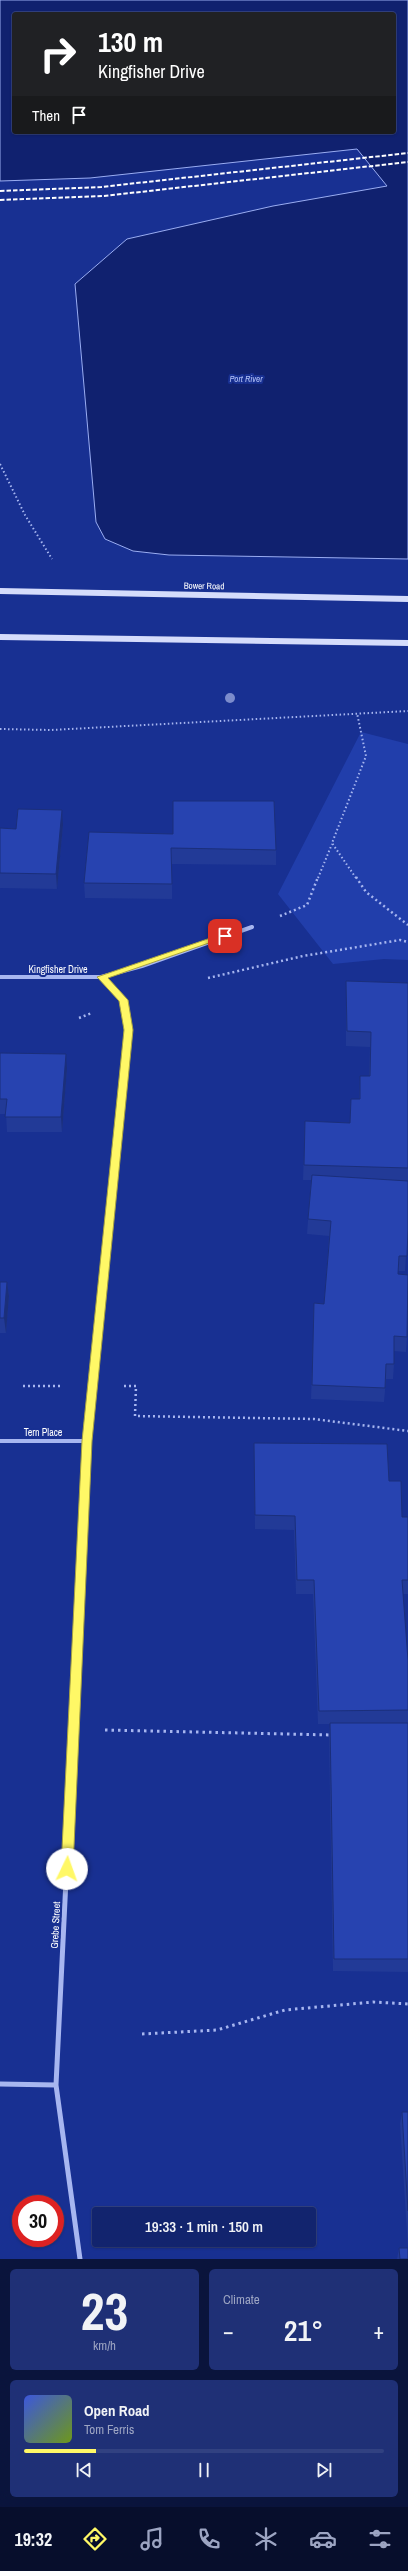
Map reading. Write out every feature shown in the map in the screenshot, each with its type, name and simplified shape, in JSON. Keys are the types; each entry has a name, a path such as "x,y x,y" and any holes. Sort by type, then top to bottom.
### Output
{"main road":[{"name":"Bower Road","path":"0,591 408,599"},
{"path":"0,637 408,643"}],"street":[{"name":"Kingfisher Drive","path":"0,977 102,977 142,966 252,927"},
{"path":"102,977 123,1000"},
{"name":"Grebe Street","path":"80,2259 56,2085 87,1441 129,1030 123,1000"},
{"name":"Tern Place","path":"0,1440 87,1441"},
{"path":"0,2084 56,2085"}],"path":[{"path":"0,464 25,515 52,556 53,562"},
{"path":"0,729 51,730 408,711"},
{"path":"252,927 307,905 366,756 357,713"},
{"path":"332,843 366,892 408,925"},
{"path":"205,978 258,964 328,950 400,940 408,942"},
{"path":"79,1018 123,1000"},
{"path":"135,1416 314,1419 408,1432"},
{"path":"74,1729 336,1735"},
{"path":"142,2034 217,2030 285,2010 373,2002 408,2004"}],"shaded area":[{"path":"361,732 408,744 408,960 384,959 333,964 278,894"}],"water":[{"name":"Port River","path":"0,0 408,0 408,559 169,555 133,551 105,539 96,522 75,284 127,239 273,206 387,186 357,149 90,178 0,181"}],"building":[{"path":"173,801 274,801 276,850 171,848 172,884 84,883 89,832 173,834"},
{"path":"18,809 62,810 56,874 0,873 0,828 16,829"},
{"path":"346,981 408,983 408,1168 304,1165 305,1121 350,1123 351,1099 360,1099 360,1076 370,1076 371,1032 347,1031"},
{"path":"0,1053 66,1054 61,1117 5,1117 7,1099 0,1099"},
{"path":"312,1175 408,1181 407,1256 399,1256 398,1274 408,1275 407,1337 394,1336 394,1364 386,1364 385,1388 312,1385 314,1303 324,1304 331,1221 308,1219"},
{"path":"0,1282 7,1282 4,1318 0,1318"},
{"path":"254,1443 387,1444 389,1481 401,1481 402,1517 408,1517 408,1580 402,1580 408,1660 408,1710 319,1711 314,1580 297,1580 295,1516 255,1515"},
{"path":"330,1723 408,1723 408,1959 334,1959"},
{"path":"402,2112 408,2112 408,2211"},
{"path":"399,2248 408,2248 408,2259 400,2259"}],"railway":[{"path":"0,191 101,187 408,153"},
{"path":"0,200 104,196 408,162"}],"route":[{"path":"67,1869 87,1441 129,1030 123,1000 102,977 142,966 225,936"}]}
